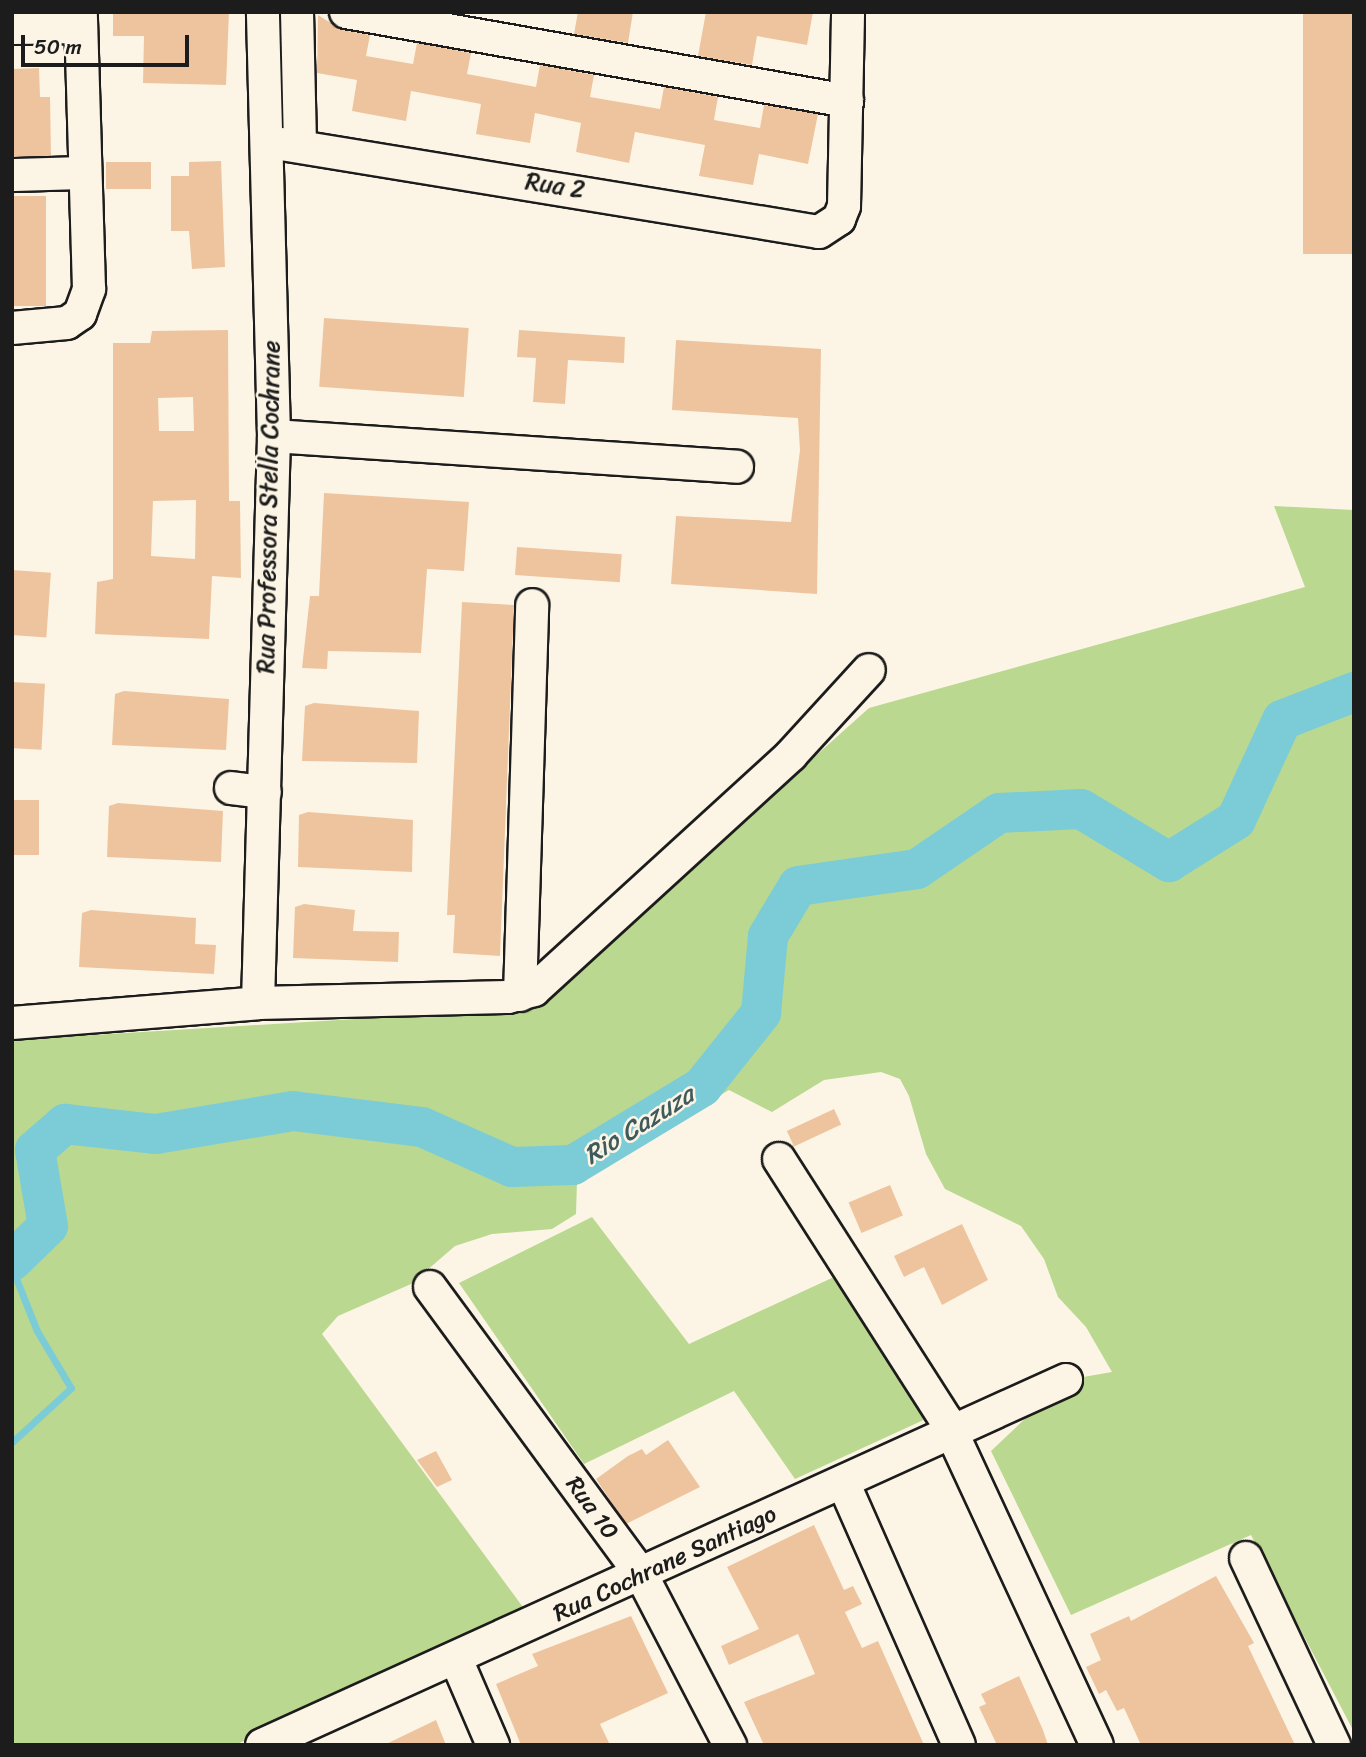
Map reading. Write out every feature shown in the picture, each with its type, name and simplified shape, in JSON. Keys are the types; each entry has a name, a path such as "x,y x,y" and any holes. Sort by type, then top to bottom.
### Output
{"street":[{"name":"Rua Professora Stella Cochrane","path":"258,1003 274,436 269,142 263,12"},
{"path":"297,12 300,146"},
{"path":"346,12 847,101 848,12"},
{"path":"12,28 81,20 83,173 89,289 79,314 54,325 12,328"},
{"name":"Rua 2","path":"269,142 810,232 830,227 844,206 847,101"},
{"path":"12,175 83,173"},
{"path":"274,436 737,467"},
{"path":"520,995 532,605"},
{"path":"12,1023 258,1003 520,995 565,967 791,755 869,670"},
{"path":"231,788 265,792"},
{"path":"779,1159 952,1433 1097,1745"},
{"name":"Rua 10","path":"430,1287 642,1576 730,1745"},
{"name":"Rua Cochrane Santiago","path":"262,1745 642,1576 1066,1380"},
{"path":"844,1482 959,1745"},
{"path":"1246,1558 1334,1745"},
{"path":"456,1659 494,1745"}],"green space":[{"path":"1274,506 1354,510 1354,1732 1251,1535 1071,1615 991,1451 1066,1380 1112,1372 1086,1327 1058,1297 1044,1259 1021,1226 945,1189 926,1154 909,1096 900,1079 881,1072 824,1080 772,1112 729,1090 577,1181 576,1214 552,1229 492,1234 455,1246 411,1284 338,1316 322,1334 528,1614 235,1745 12,1745 12,1040 534,1008 869,708 1305,587"},
{"path":"592,1217 689,1344 834,1277 941,1412 795,1479 734,1391 584,1464 459,1283"}],"building":[{"path":"113,12 229,12 226,85 143,83 144,36 113,36"},
{"path":"578,12 633,12 628,43 574,34"},
{"path":"706,12 813,12 807,45 757,36 752,65 698,56"},
{"path":"1303,12 1354,12 1354,254 1303,254"},
{"path":"318,15 342,30 370,35 366,56 413,64 417,43 471,53 467,74 536,87 540,65 594,75 590,97 660,109 664,87 718,97 714,120 760,128 764,105 818,114 808,164 759,154 753,185 699,176 705,145 635,132 629,163 576,152 581,123 535,113 530,143 476,134 481,104 411,91 406,121 352,111 357,80 317,73"},
{"path":"39,68 40,97 50,97 51,156 12,157 12,69"},
{"path":"221,161 225,267 192,269 189,231 171,231 171,176 189,176 189,162"},
{"path":"106,162 151,162 151,189 106,189"},
{"path":"13,196 46,196 46,306 13,306"},
{"path":"324,318 469,328 464,397 319,387"},
{"path":"228,330 229,501 240,501 241,578 212,576 209,639 95,634 97,582 113,579 113,343 150,343 152,331","holes":["193,397 194,431 159,431 158,398","196,500 195,559 151,556 153,501"]},
{"path":"519,330 625,337 624,363 568,360 565,404 533,402 536,358 517,357"},
{"path":"676,340 821,349 817,594 671,584 676,516 791,522 800,450 798,418 672,410"},
{"path":"324,493 469,502 464,571 427,569 421,653 328,651 327,669 302,668 310,596 319,596"},
{"path":"517,547 622,554 620,582 515,575"},
{"path":"12,570 51,573 46,638 12,635"},
{"path":"462,602 514,605 500,956 453,953 455,915 447,915"},
{"path":"12,682 45,684 42,750 12,748"},
{"path":"124,691 229,699 226,750 112,745 115,694"},
{"path":"314,703 419,711 417,763 302,761 305,706"},
{"path":"12,800 39,800 39,855 12,855"},
{"path":"118,803 223,811 221,862 107,857 109,806"},
{"path":"308,812 413,820 412,872 298,867 299,815"},
{"path":"304,904 355,910 353,931 399,932 398,962 293,958 295,907"},
{"path":"91,910 196,918 195,944 216,945 214,974 79,967 82,913"},
{"path":"834,1109 841,1124 794,1146 787,1131"},
{"path":"890,1185 903,1215 861,1233 849,1203"},
{"path":"962,1224 988,1280 942,1305 924,1267 904,1277 894,1256"},
{"path":"668,1440 700,1487 626,1524 596,1479 628,1456 642,1449 646,1455"},
{"path":"436,1451 452,1480 437,1487 417,1460"},
{"path":"814,1525 844,1590 853,1586 862,1604 845,1612 862,1648 878,1641 924,1745 764,1745 744,1702 815,1674 798,1634 729,1665 721,1646 759,1629 727,1567"},
{"path":"1216,1576 1254,1643 1248,1646 1295,1745 1141,1745 1124,1708 1117,1711 1106,1690 1099,1694 1086,1667 1101,1660 1090,1634 1129,1616 1131,1621"},
{"path":"631,1616 668,1693 600,1724 610,1745 521,1745 496,1684 538,1666 532,1654"},
{"path":"1019,1676 1048,1745 997,1745 979,1707 986,1704 981,1694"},
{"path":"436,1720 446,1745 384,1745"}],"waterway":[{"name":"Rio Cazuza","path":"12,1261 48,1226 35,1150 65,1124 156,1134 293,1111 422,1127 512,1167 573,1165 702,1087 761,1013 768,936 798,886 917,869 999,813 1081,809 1169,862 1236,820 1282,720 1354,692"},
{"path":"12,1268 37,1331 71,1388 12,1442"}]}
